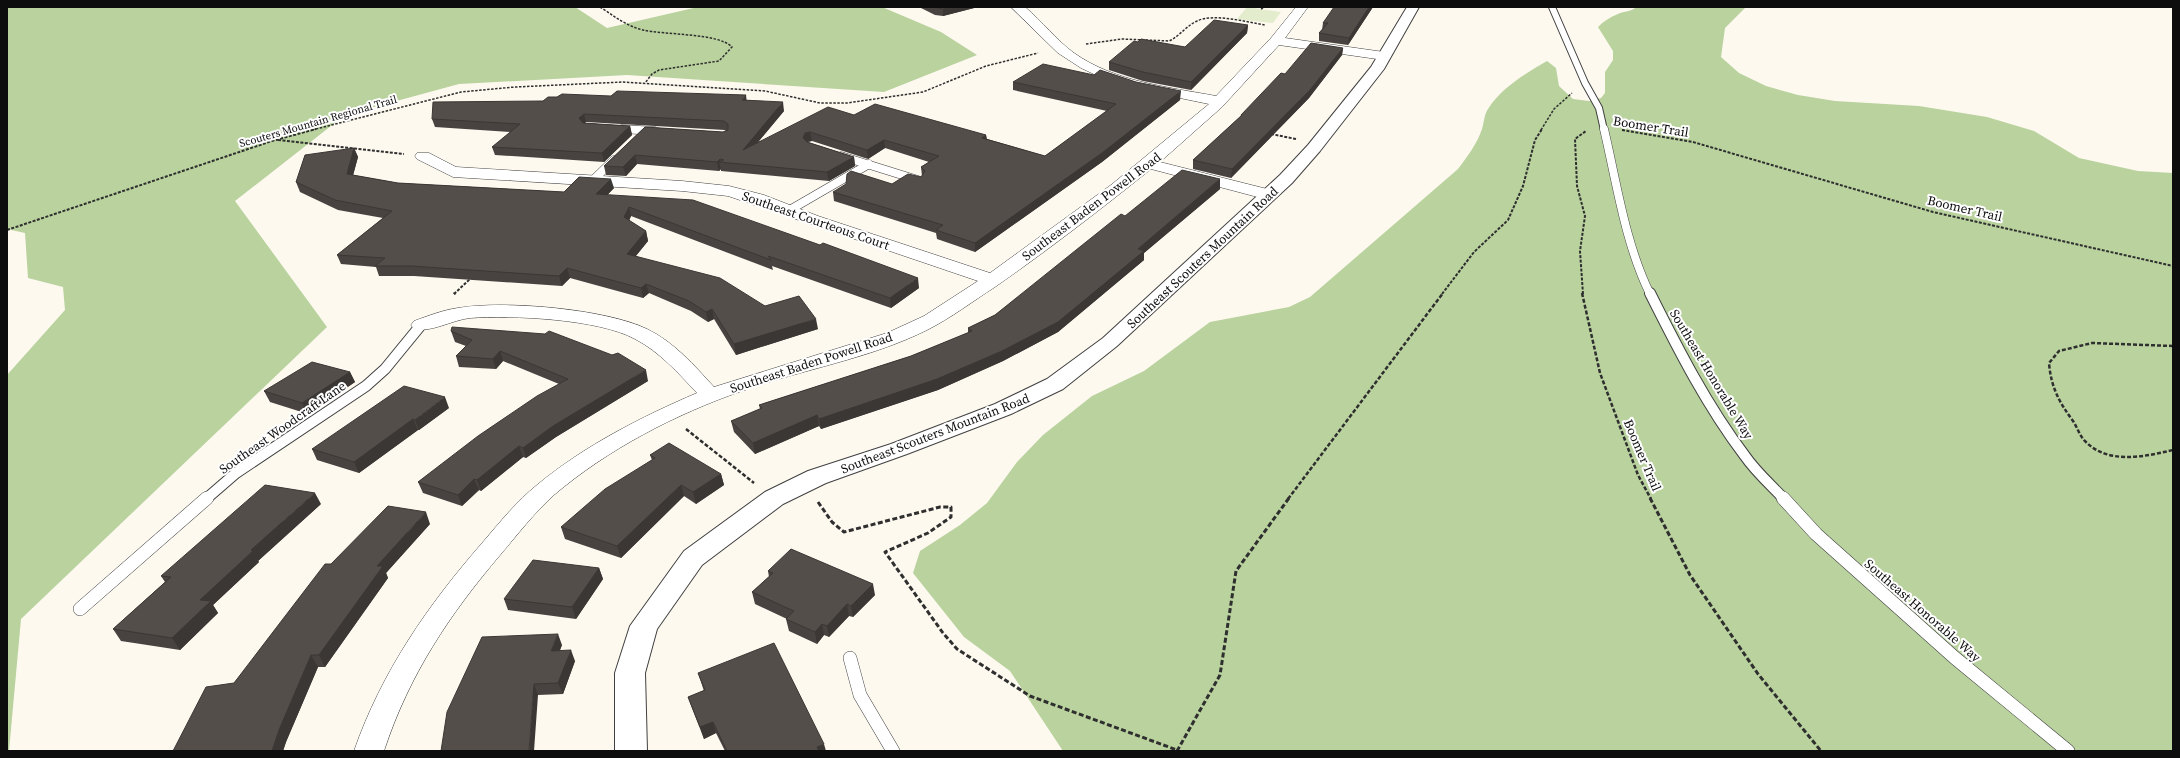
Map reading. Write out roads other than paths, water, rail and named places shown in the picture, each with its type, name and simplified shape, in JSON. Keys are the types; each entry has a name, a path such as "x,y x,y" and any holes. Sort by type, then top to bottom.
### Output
{"street":[{"path":"1017,7 1060,49 1083,64 1119,78 1218,101"},
{"name":"Southeast Baden Powell Road","path":"369,751 375,729 402,673 436,616 474,567 517,518 551,485 605,450 667,415 710,395 840,355 920,326 992,280 1149,164 1218,101 1283,34 1302,7"},
{"name":"Southeast Scouters Mountain Road","path":"631,751 630,673 644,626 693,558 774,498 805,483 1002,409 1055,384 1110,342 1269,195 1318,144 1377,69 1413,7"},
{"path":"1283,34 1384,56"},
{"name":"Southeast Courteous Court","path":"423,156 453,172 682,186 729,191 758,199 992,280"},
{"path":"1149,164 1269,195"},
{"path":"421,325 460,313 494,311 550,313 614,325 644,334 656,342 678,360 710,395"}],"lane":[{"name":"Southeast Honorable Way","path":"1552,7 1585,83 1599,108 1631,245 1642,277 1683,358 1724,427 1746,458 1821,539 1955,658 2068,751"},
{"path":"608,128 641,134 666,132"},
{"path":"592,181 621,153"},
{"path":"832,153 920,181"},
{"path":"788,210 869,164"},
{"name":"Southeast Woodcraft Lane","path":"80,609 236,473 366,386 385,369 421,325"},
{"path":"850,658 860,695 893,751"}]}
